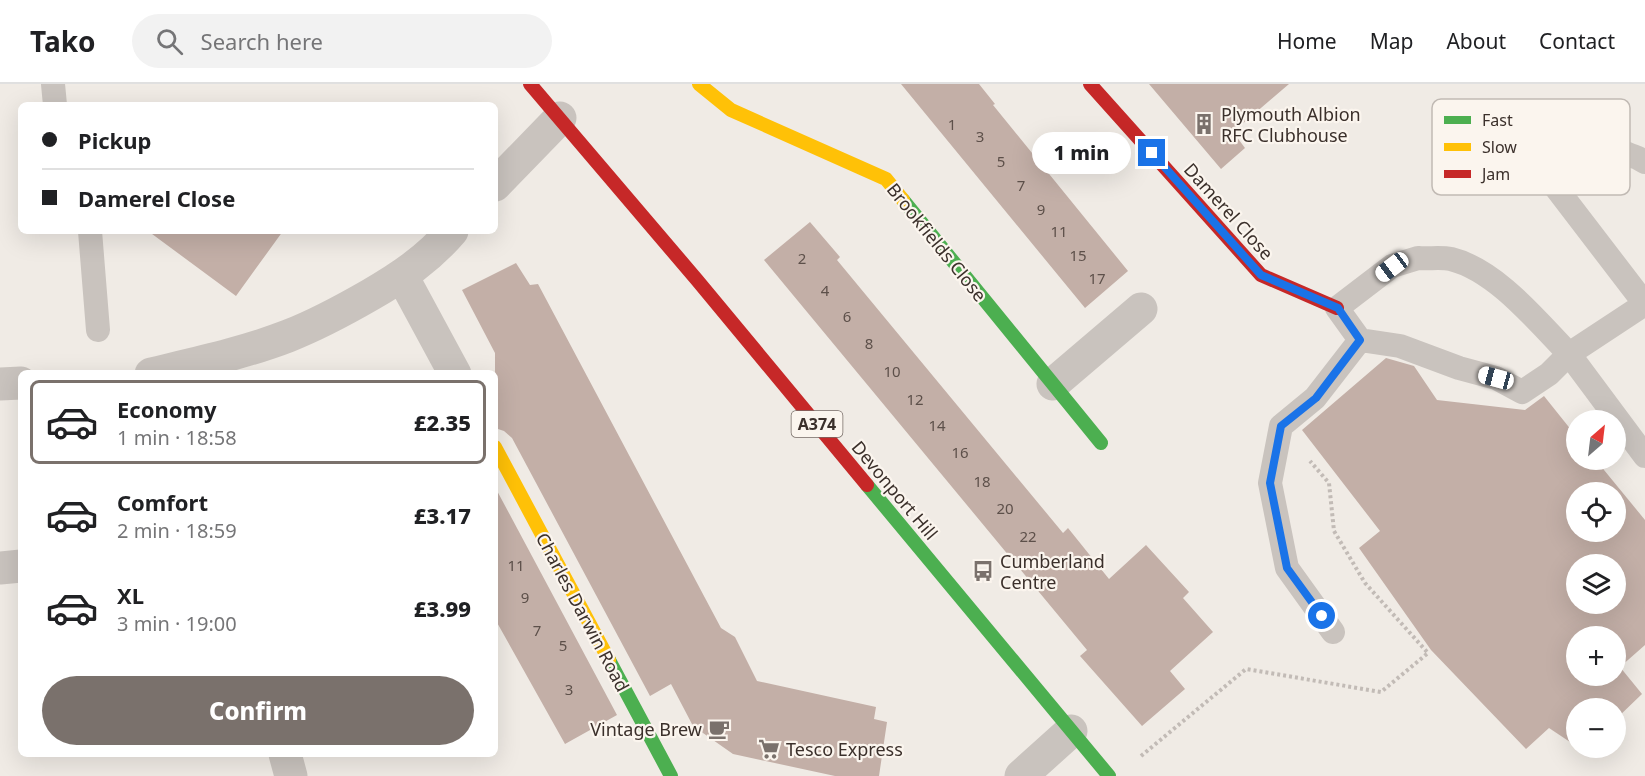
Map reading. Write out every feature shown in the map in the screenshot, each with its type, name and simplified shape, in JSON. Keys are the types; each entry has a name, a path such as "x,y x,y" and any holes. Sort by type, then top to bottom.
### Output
{"street":[{"name":"Brookfields Close","path":"699,84 731,110 886,179 1101,443"},
{"name":"Damerel Close","path":"1090,84 1261,275 1338,308"},
{"name":"A374","path":"538,87 560,118"},
{"path":"498,182 560,118"},
{"name":"Devonport Hill","path":"560,118 1109,776"},
{"path":"168,370 224,357 289,336 346,309 402,276 436,250 449,234"},
{"path":"402,276 453,370"},
{"path":"1053,384 1141,309"},
{"path":"0,384 18,383"},
{"name":"Charles Darwin Road","path":"498,453 671,776"},
{"path":"0,568 18,566"},
{"path":"1021,776 1071,730"},
{"path":"286,757 291,776"}],"lane":[{"path":"53,84 55,102"},
{"path":"1630,155 1645,162"},
{"path":"1562,195 1645,304 1569,354 1549,374 1522,392 1496,378 1459,368 1400,346 1360,340 1338,308 1392,267 1418,258 1450,259 1476,271 1501,285 1569,354 1645,456"},
{"path":"90,234 98,330"},
{"path":"1333,632 1287,568 1270,483 1281,426 1316,398 1360,340"}],"path":[{"path":"1136,761 1246,669 1380,692 1428,653 1365,582 1334,531 1329,483 1281,426"}],"building":[{"path":"901,84 979,84 995,104 993,105 1128,271 1085,308"},
{"path":"1149,84 1289,84 1233,132 1245,148 1221,169"},
{"path":"810,222 840,257 837,260 1063,533 1068,528 1109,579 1146,545 1189,592 1183,598 1213,632 1170,671 1185,689 1142,726 1080,656 1087,650 764,260"},
{"path":"152,234 281,234 236,296"},
{"path":"516,263 530,285 538,284 721,628 735,637 757,681 876,707 874,719 887,722 879,776 835,776 733,754 693,726 671,684 650,696 512,438 498,429 498,370 495,370 495,353 462,290"},
{"path":"1386,358 1414,366 1437,400 1525,410 1544,396 1566,424 1566,470 1604,470 1614,482 1566,482 1566,542 1626,542 1626,497 1645,520 1645,645 1626,662 1626,626 1566,626 1566,686 1626,686 1626,674 1642,694 1626,709 1626,698 1566,698 1566,739 1549,728 1526,749 1431,650 1359,548 1380,531 1302,430"},
{"path":"498,493 617,715 565,744 498,624"}],"traffic: fast":[{"path":"903,200 1101,443"},
{"path":"867,485 1109,776"},
{"path":"609,660 671,776"}],"traffic: slow":[{"path":"699,84 731,110 886,179 903,200"},
{"path":"498,453 609,660"}],"traffic: jam":[{"path":"530,84 867,485"},
{"path":"1090,84 1261,275 1337,308"}],"place":[{"name":"Plymouth Albion RFC Clubhouse","path":"1204,124"},
{"name":"Cumberland Centre","path":"983,571"},
{"name":"Vintage Brew","path":"719,729"},
{"name":"Tesco Express","path":"769,749"}],"route":[{"path":"1152,153 1261,275 1338,308 1360,340 1316,398 1281,426 1270,483 1287,568 1322,616"}]}
